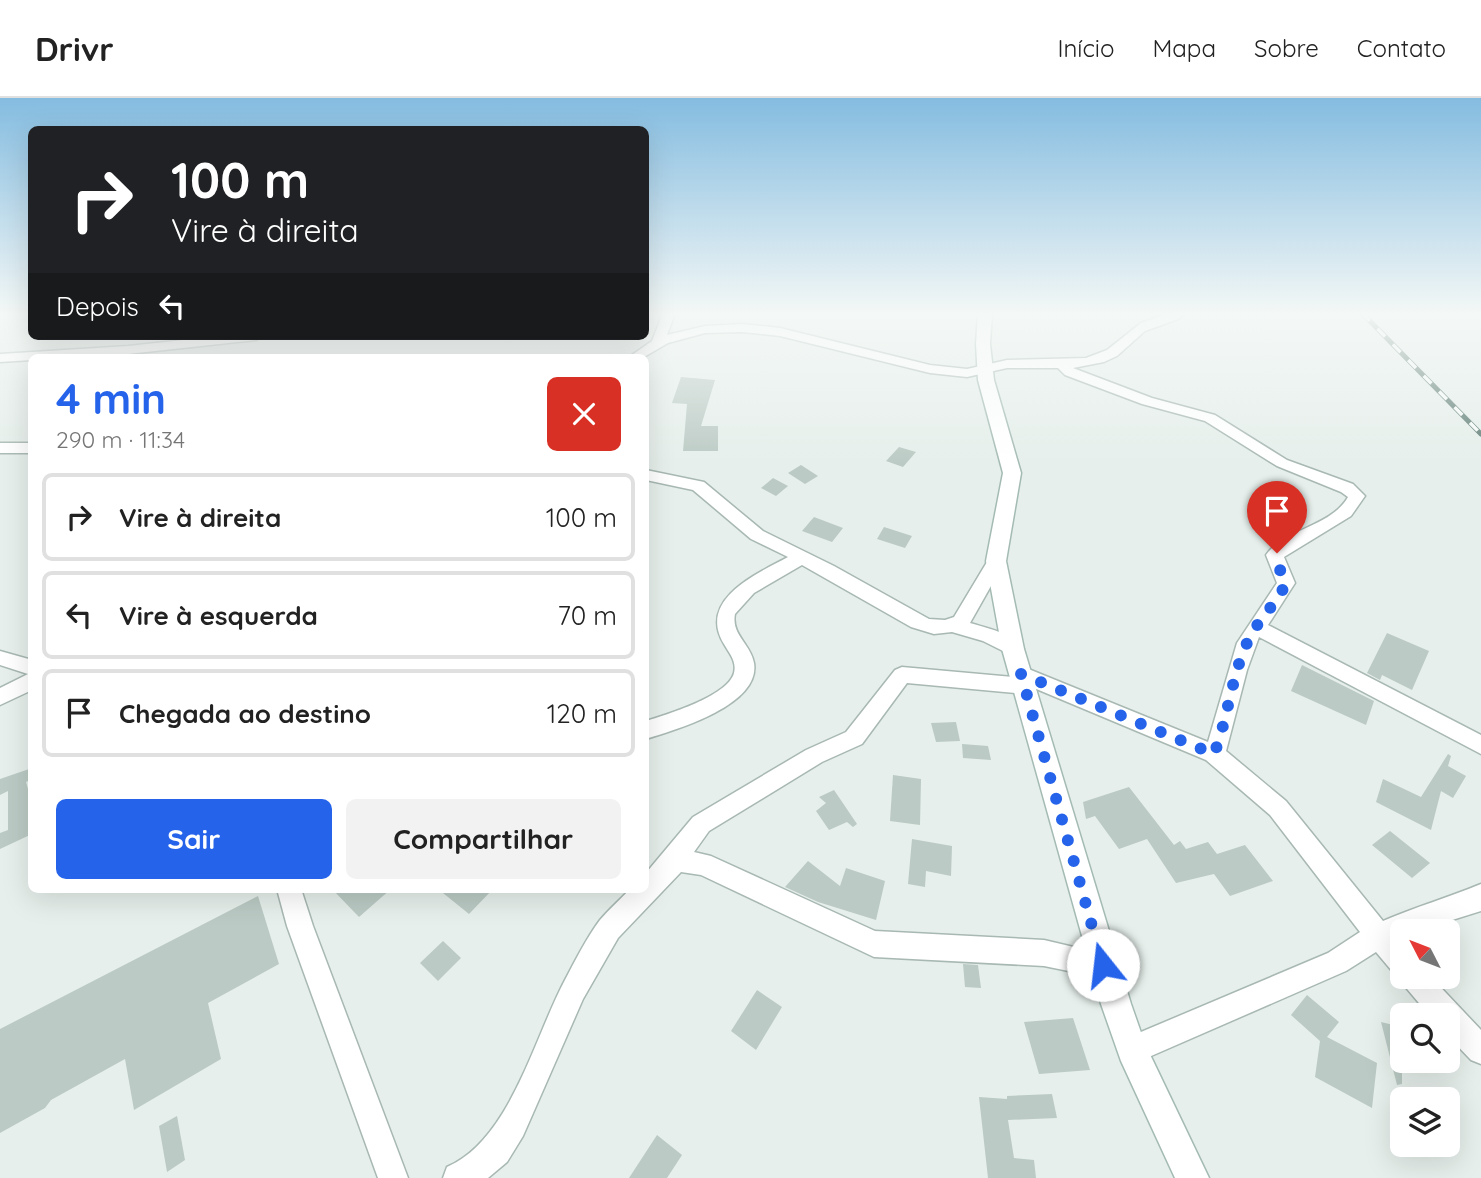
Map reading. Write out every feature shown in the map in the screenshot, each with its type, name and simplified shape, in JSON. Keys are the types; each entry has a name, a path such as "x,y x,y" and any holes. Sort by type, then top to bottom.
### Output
{"street":[{"path":"907,363 927,368 986,372 1007,364 1063,366 1078,363"},
{"path":"649,476 698,486 746,528 918,622 942,629 954,626 961,622 996,561 1012,473 992,405 985,363"},
{"path":"1063,366 1070,372 1135,398 1210,418 1282,463 1347,488 1357,496 1355,504 1275,555 1286,583 1247,643 1214,754"},
{"path":"0,448 28,448"},
{"path":"649,729 685,717 733,690 743,679 744,661 724,628 726,612 731,604 749,589 802,557"},
{"path":"996,561 1013,649 1103,965 1132,1050 1192,1178"},
{"path":"954,626 989,636 1013,649"},
{"path":"1256,627 1481,745"},
{"path":"0,658 28,667"},
{"path":"649,887 701,824 713,814 814,756 858,735 902,675 1023,680 1214,754 1278,808 1390,950"},
{"path":"0,697 28,683"},
{"path":"669,866 680,861 704,864 874,944 1044,953 1103,965"},
{"path":"290,893 393,1178"},
{"path":"458,1178 472,1172 496,1151 513,1126 593,956 609,929 643,893"},
{"path":"1132,1050 1337,962 1378,936 1427,914 1452,909 1479,900 1481,896"},
{"path":"1423,989 1436,1003"},
{"path":"1460,1028 1481,1049"}],"building":[{"path":"681,377 715,380 701,426 718,426 718,451 683,451 687,404 672,403"},
{"path":"899,447 916,452 903,467 886,461"},
{"path":"801,465 818,476 805,484 788,473"},
{"path":"773,478 788,486 776,496 761,488"},
{"path":"814,517 843,528 832,542 802,531"},
{"path":"884,527 912,536 905,548 877,539"},
{"path":"1387,633 1429,651 1412,690 1382,675 1380,680 1367,673"},
{"path":"1302,665 1374,701 1366,725 1291,691"},
{"path":"956,722 960,741 936,742 931,723"},
{"path":"962,744 988,746 991,760 963,758"},
{"path":"1448,754 1451,756 1448,766 1466,776 1453,798 1441,791 1431,830 1376,802 1383,779 1421,797"},
{"path":"28,769 28,836 0,849 0,833 8,830 8,791 0,795 0,779"},
{"path":"893,775 921,779 920,825 890,821"},
{"path":"1129,787 1174,845 1180,841 1186,849 1208,842 1217,854 1245,845 1273,881 1230,896 1214,874 1176,883 1147,839 1119,849 1095,816 1086,819 1083,802"},
{"path":"834,790 857,824 853,827 847,822 829,830 816,811 826,803 819,797"},
{"path":"1390,831 1430,863 1412,878 1372,845"},
{"path":"912,839 952,846 951,876 926,871 925,887 908,884"},
{"path":"808,861 840,886 846,868 885,881 876,920 818,902 785,887"},
{"path":"336,893 386,893 359,917"},
{"path":"443,893 489,893 469,914"},
{"path":"258,896 279,964 208,1003 221,1059 134,1110 125,1059 51,1100 45,1108 0,1133 0,1029"},
{"path":"443,941 461,958 438,981 420,963"},
{"path":"963,964 978,965 981,988 965,987"},
{"path":"757,990 782,1007 756,1050 731,1031"},
{"path":"1307,995 1339,1022 1327,1037 1377,1063 1372,1108 1315,1077 1320,1041 1291,1015"},
{"path":"1073,1018 1090,1070 1039,1074 1024,1022"},
{"path":"1381,1022 1390,1024 1390,1057"},
{"path":"1394,1073 1402,1073 1402,1084 1397,1085"},
{"path":"1052,1094 1057,1118 1008,1120 1014,1158 1034,1160 1036,1178 988,1178 979,1097 1007,1099 1007,1096"},
{"path":"177,1116 185,1160 167,1172 159,1126"},
{"path":"657,1135 682,1155 667,1178 629,1178"}],"railway":[{"path":"1412,363 1481,434"}],"route":[{"path":"1103,965 1021,674 1214,754 1247,643 1286,583 1275,559 1277,553"}]}
